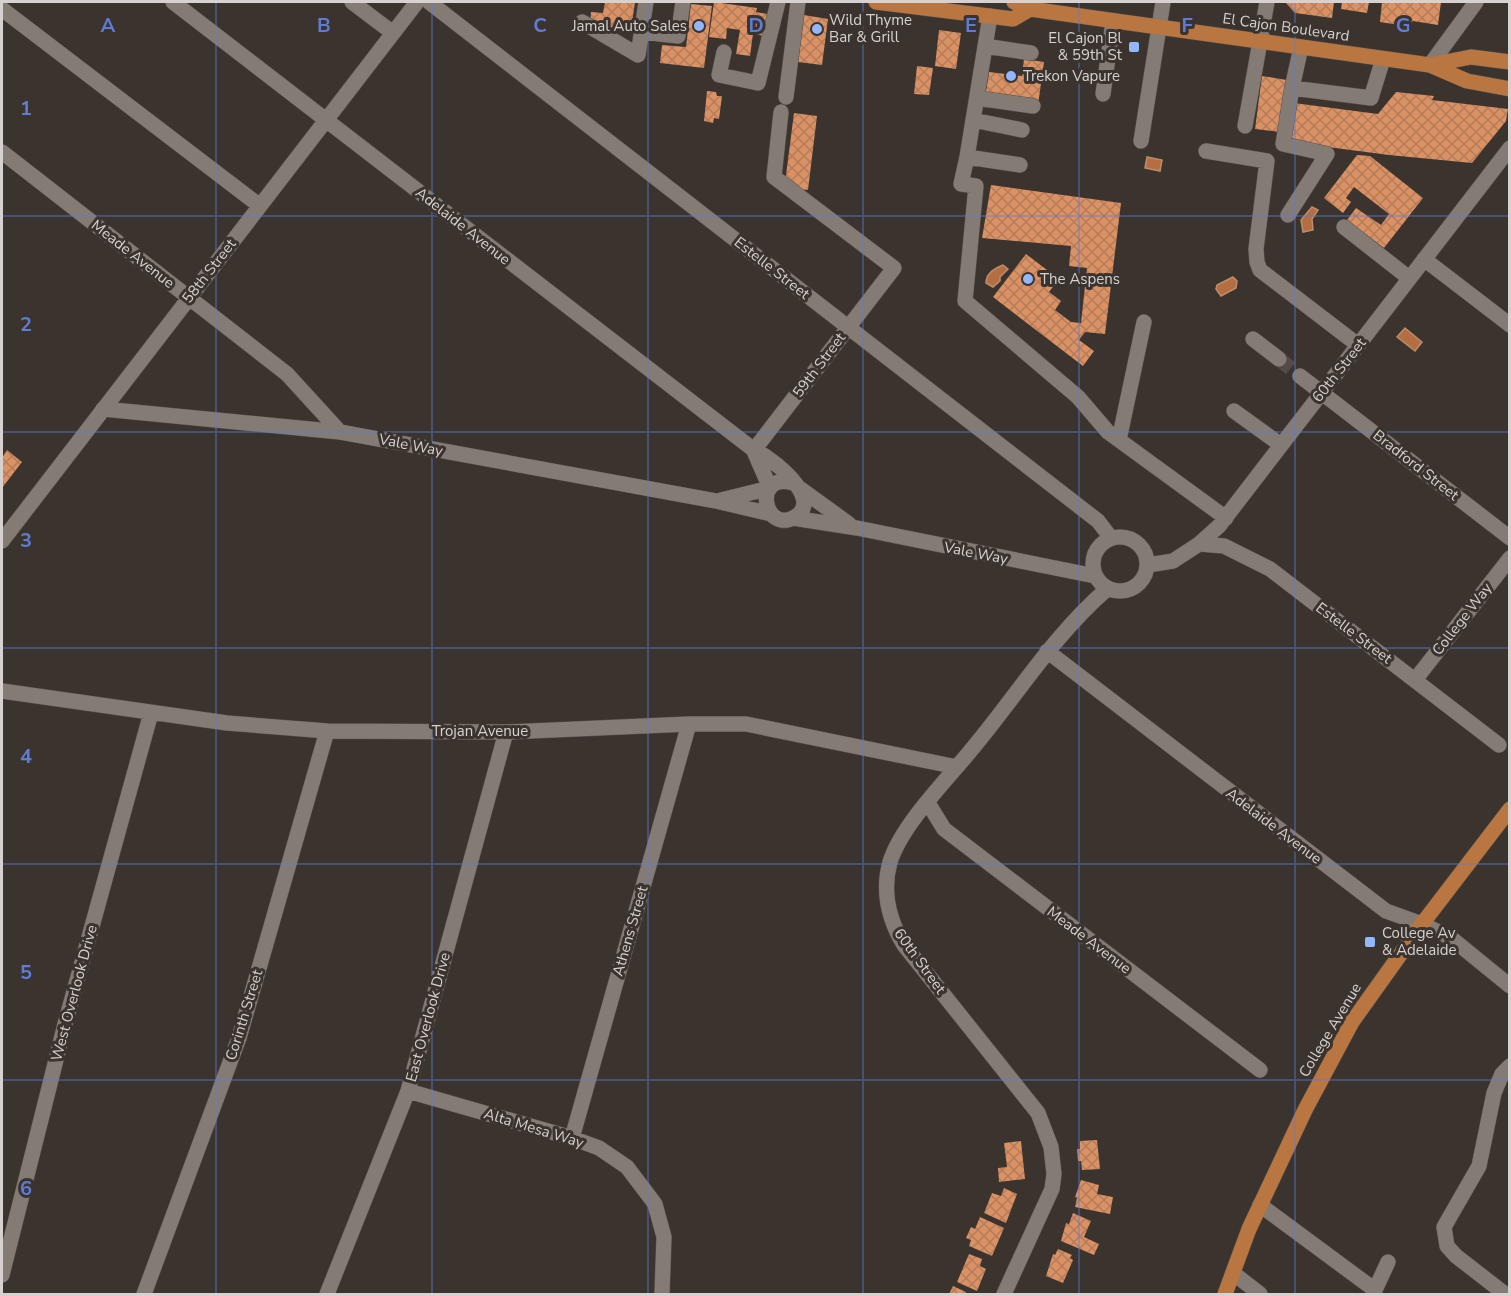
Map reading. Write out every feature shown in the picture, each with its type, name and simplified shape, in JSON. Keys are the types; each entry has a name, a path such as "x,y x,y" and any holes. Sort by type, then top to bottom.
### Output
{"main road":[{"name":"El Cajon Boulevard","path":"876,2 1012,20 1030,5"},
{"name":"El Cajon Boulevard","path":"1014,2 1113,21 1430,65 1467,81 1509,89"},
{"name":"El Cajon Boulevard","path":"1430,65 1471,57 1509,62"},
{"name":"College Avenue","path":"1225,1294 1260,1205 1305,1110 1352,1022 1509,809"}],"street":[{"name":"Adelaide Avenue","path":"173,2 754,450 787,473 796,485"},
{"path":"352,2 393,33"},
{"name":"58th Street","path":"2,541 417,2"},
{"name":"Estelle Street","path":"429,2 1098,521 1111,538"},
{"path":"582,22 638,56 646,2"},
{"path":"642,32 678,36 683,2"},
{"path":"724,52 719,75 758,83 778,2"},
{"path":"786,97 798,2"},
{"path":"1141,141 1163,2"},
{"path":"1245,126 1267,2"},
{"path":"1430,65 1476,2"},
{"path":"2,9 260,206"},
{"path":"990,16 961,184 976,186 965,301 1078,397 1108,432 1226,518"},
{"path":"1103,94 1113,21"},
{"path":"985,46 1031,52"},
{"path":"1288,214 1327,153 1283,144 1301,47"},
{"path":"1292,88 1371,98 1383,58"},
{"path":"977,98 1033,106"},
{"name":"59th Street","path":"754,450 894,268 774,177 781,112"},
{"path":"973,120 1022,130"},
{"name":"60th Street","path":"1148,565 1173,561 1199,544 1226,518 1509,148"},
{"name":"Meade Avenue","path":"2,152 287,374 340,432"},
{"path":"1206,152 1267,161 1256,249 1260,270 1358,345"},
{"path":"967,157 1020,165"},
{"path":"1344,228 1409,278"},
{"path":"1424,259 1509,325"},
{"path":"1119,440 1144,322"},
{"path":"1253,339 1279,359"},
{"name":"Bradford Street","path":"1300,376 1509,538"},
{"name":"Vale Way","path":"103,409 340,432 716,501 771,514 781,519 793,518 857,528 1095,576"},
{"path":"1234,411 1281,445"},
{"name":"Adelaide Avenue","path":"754,450 770,488"},
{"name":"Vale Way","path":"716,501 770,488 781,482 796,485 840,519 857,528"},
{"path":"793,518 804,504 802,492 796,485"},
{"path":"770,488 767,492 766,504 771,514"},
{"path":"1124,537 1137,542 1145,552 1148,565 1144,578 1134,588 1120,592 1107,589 1095,576 1092,561 1098,546 1111,538 1124,537"},
{"name":"Estelle Street","path":"1199,544 1224,546 1270,569 1499,745"},
{"name":"College Way","path":"1415,680 1509,558"},
{"name":"60th Street","path":"1004,1294 1052,1189 1053,1158 1048,1135 1038,1113 904,945 891,920 886,892 890,864 900,841 928,802 1047,651 1080,612 1107,589"},
{"name":"Adelaide Avenue","path":"1047,651 1386,911 1422,924 1451,938 1509,986"},
{"name":"Trojan Avenue","path":"2,691 227,723 327,730 506,732 689,724 746,724 957,767"},
{"name":"West Overlook Drive","path":"2,1275 64,1024 151,713"},
{"name":"Athens Street","path":"572,1138 689,724"},
{"name":"Corinth Street","path":"144,1294 239,1038 327,730"},
{"name":"East Overlook Drive","path":"327,1294 408,1091 506,732"},
{"name":"Meade Avenue","path":"928,802 944,829 1260,1070"},
{"path":"1505,1294 1456,1256 1447,1246 1444,1227 1479,1166 1494,1093 1507,1073"},
{"name":"Alta Mesa Way","path":"408,1091 572,1138 599,1148 627,1167 655,1204 664,1237 662,1294"},
{"path":"1260,1205 1376,1290 1388,1262"},
{"path":"1233,1274 1260,1294"}],"shaded area":[{"path":"1147,157 1162,160 1160,171 1145,168"},
{"path":"1312,207 1318,210 1312,219 1313,230 1303,232 1301,220"},
{"path":"1003,265 1008,269 1000,277 1000,281 993,287 986,283 989,274"},
{"path":"1233,277 1237,281 1236,288 1221,296 1216,289 1217,285"},
{"path":"1405,328 1422,342 1415,351 1397,337"}],"building":[{"path":"605,2 635,2 631,30 590,25 591,12 603,13"},
{"path":"714,2 757,8 756,12 767,14 764,36 753,34 750,56 736,54 740,30 727,28 726,39 709,37"},
{"path":"1285,2 1334,2 1332,18 1295,13"},
{"path":"1342,2 1369,2 1367,13 1341,9"},
{"path":"1382,2 1441,2 1438,25 1413,21 1406,26 1380,22"},
{"name":"Jamal Auto Sales","path":"691,4 712,6 704,68 660,63 662,45 686,47"},
{"path":"804,15 828,19 822,65 798,62"},
{"path":"939,30 961,33 956,69 935,66"},
{"path":"1024,59 1044,62 1038,105 985,98 989,72 1022,76"},
{"path":"917,66 933,68 929,95 914,94"},
{"path":"1262,76 1287,80 1280,132 1255,129"},
{"path":"707,91 716,92 717,96 722,96 719,119 714,118 713,123 704,121"},
{"path":"1396,92 1434,96 1432,100 1508,109 1506,121 1472,163 1289,142 1294,103 1378,114"},
{"path":"794,113 817,116 808,190 796,189 797,185 785,183"},
{"path":"1357,155 1370,156 1423,198 1384,248 1347,220 1356,208 1381,225 1389,214 1354,187 1346,198 1351,202 1343,213 1324,198"},
{"name":"The Aspens","path":"991,185 1121,203 1105,334 1085,332 1079,340 1094,351 1083,366 993,297 1026,254 1047,270 1043,275 1055,284 1049,292 1061,301 1055,310 1071,322 1081,323 1087,268 1069,266 1071,246 982,238"},
{"path":"7,450 22,462 2,488 2,458"},
{"path":"1097,1140 1100,1169 1082,1170 1081,1161 1078,1161 1077,1149 1080,1149 1080,1141"},
{"path":"1021,1141 1025,1179 999,1182 998,1168 1007,1167 1004,1143"},
{"path":"1081,1180 1099,1185 1097,1194 1113,1197 1110,1214 1075,1207 1077,1198 1075,1197"},
{"path":"1004,1188 1017,1194 1006,1223 984,1213 992,1193 1001,1196"},
{"path":"1073,1213 1091,1221 1084,1237 1099,1244 1094,1255 1061,1241 1066,1223 1069,1224"},
{"path":"980,1217 1004,1228 992,1256 969,1246 971,1240 966,1238 971,1227 975,1229"},
{"path":"1058,1249 1072,1255 1070,1258 1073,1260 1063,1283 1046,1276 1053,1254 1055,1255"},
{"path":"969,1254 982,1259 980,1266 986,1269 977,1291 957,1282"},
{"path":"953,1286 966,1292 965,1294 949,1294"}],"tunnel":[{"path":"1279,359 1300,376"}],"place":[{"name":"Jamal Auto Sales","path":"699,26"},
{"name":"Wild Thyme Bar & Grill","path":"817,29"},
{"name":"El Cajon Bl & 59th St","path":"1134,47"},
{"name":"Trekon Vapure","path":"1011,76"},
{"name":"The Aspens","path":"1028,279"},
{"name":"College Av & Adelaide","path":"1370,942"}]}
